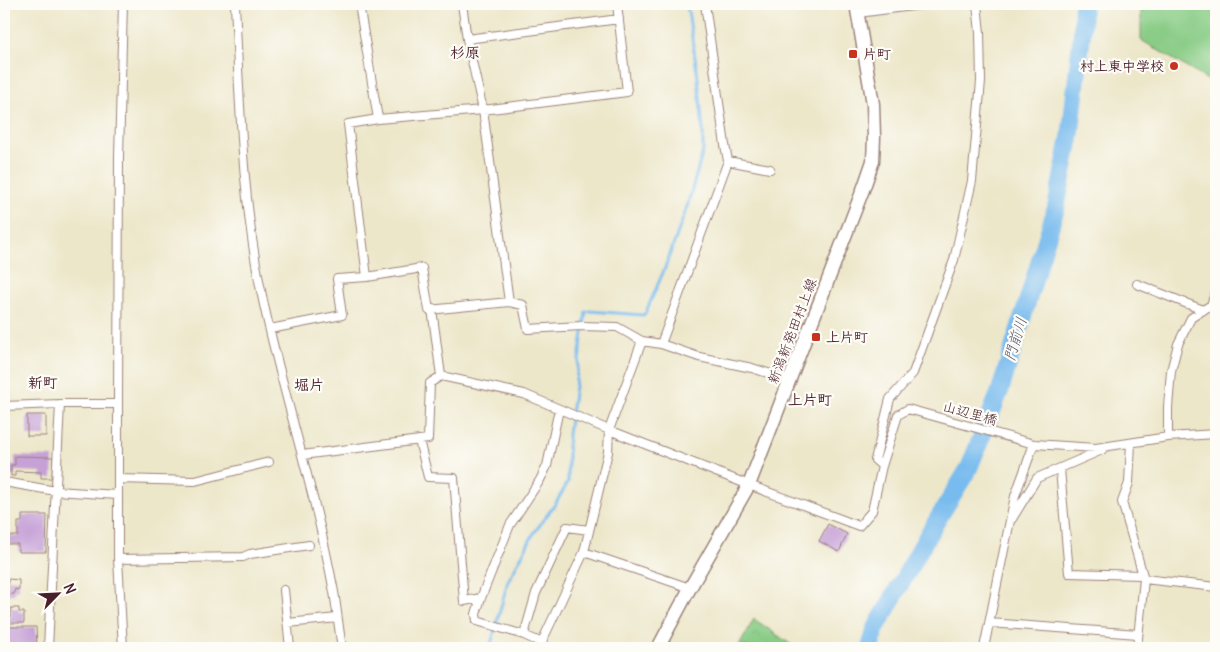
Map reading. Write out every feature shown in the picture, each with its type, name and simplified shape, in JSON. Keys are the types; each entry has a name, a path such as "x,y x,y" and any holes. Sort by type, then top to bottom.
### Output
{"main road":[{"name":"新潟新発田村上線","path":"658,648 749,485 873,161 873,104 857,9"}],"street":[{"path":"122,4 119,167 118,559 123,648"},
{"path":"235,4 244,177 253,245 270,330 324,545 334,593 342,648"},
{"path":"359,4 378,119"},
{"path":"462,4 467,39 482,110 509,302"},
{"path":"367,277 348,124 378,119 482,110 627,92 618,4"},
{"path":"661,344 728,161 705,4"},
{"path":"857,9 928,4"},
{"path":"302,455 428,439 430,383 441,376 524,394 609,430 859,526 872,511 882,466 875,460 890,399 913,373 954,260 972,181 981,81 977,4"},
{"path":"467,39 619,19"},
{"path":"728,161 770,169"},
{"path":"270,330 342,316 337,279 367,277 422,268 428,310 509,302 523,305 528,329 581,326 616,327 642,341 661,344 699,357 752,368 790,380"},
{"path":"1136,284 1203,310"},
{"path":"1168,438 1171,371 1178,344 1191,318 1211,305 1216,291"},
{"path":"432,309 441,376"},
{"path":"559,409 547,466 540,480 510,525 476,614 477,620 524,635 540,646 584,552 608,452 609,430 642,341"},
{"path":"48,648 60,404"},
{"path":"4,406 118,404"},
{"name":"山辺里橋","path":"882,466 898,415 908,409 1034,444 1096,448 1114,446"},
{"path":"1010,522 1038,478 1114,446 1168,438 1216,434"},
{"path":"419,440 428,477 454,478 464,601 481,598"},
{"path":"1131,443 1129,483 1122,502 1143,577 1137,648"},
{"path":"984,648 1015,496 1034,444"},
{"path":"118,479 195,482 269,462"},
{"path":"1060,469 1069,573 1143,577 1216,587"},
{"path":"4,482 56,491 118,495"},
{"path":"524,635 536,593 568,528 589,530"},
{"path":"118,559 243,557 250,554 309,545"},
{"path":"584,552 690,588"},
{"path":"284,590 290,648"},
{"path":"288,623 337,618"},
{"path":"989,623 1138,634"}],"green space":[{"path":"1141,4 1216,4 1216,85 1141,40"},
{"path":"754,619 796,648 738,648"}],"building":[{"path":"27,415 46,415 46,436 27,436"},
{"path":"15,456 53,457 52,478 41,478 41,472 15,471 15,476 11,476 11,465 15,465"},
{"path":"22,515 47,515 46,552 18,552 18,544 6,544 6,536 18,536 18,522 22,522"},
{"path":"828,524 847,534 839,552 819,541"},
{"path":"8,579 19,580 19,590 15,589 14,594 8,594"},
{"path":"11,608 19,608 19,612 24,612 24,623 8,623 8,617 11,617"},
{"path":"7,627 36,627 37,648 7,648"}],"waterway":[{"path":"490,648 508,581 534,533 556,503 568,482 568,434 586,312 645,314 665,268 686,210 703,151 698,78 687,4"},
{"name":"門前川","path":"870,648 876,628 928,535 969,468 1000,391 1056,208 1070,138 1082,33 1083,4"}],"place":[{"name":"片町","path":"853,54"},
{"name":"村上東中学校","path":"1174,66"},
{"name":"上片町","path":"816,337"}],"district":[{"name":"杉原","path":"465,52"},
{"name":"新町","path":"43,382"},
{"name":"堀片","path":"309,384"},
{"name":"上片町","path":"810,399"}]}
